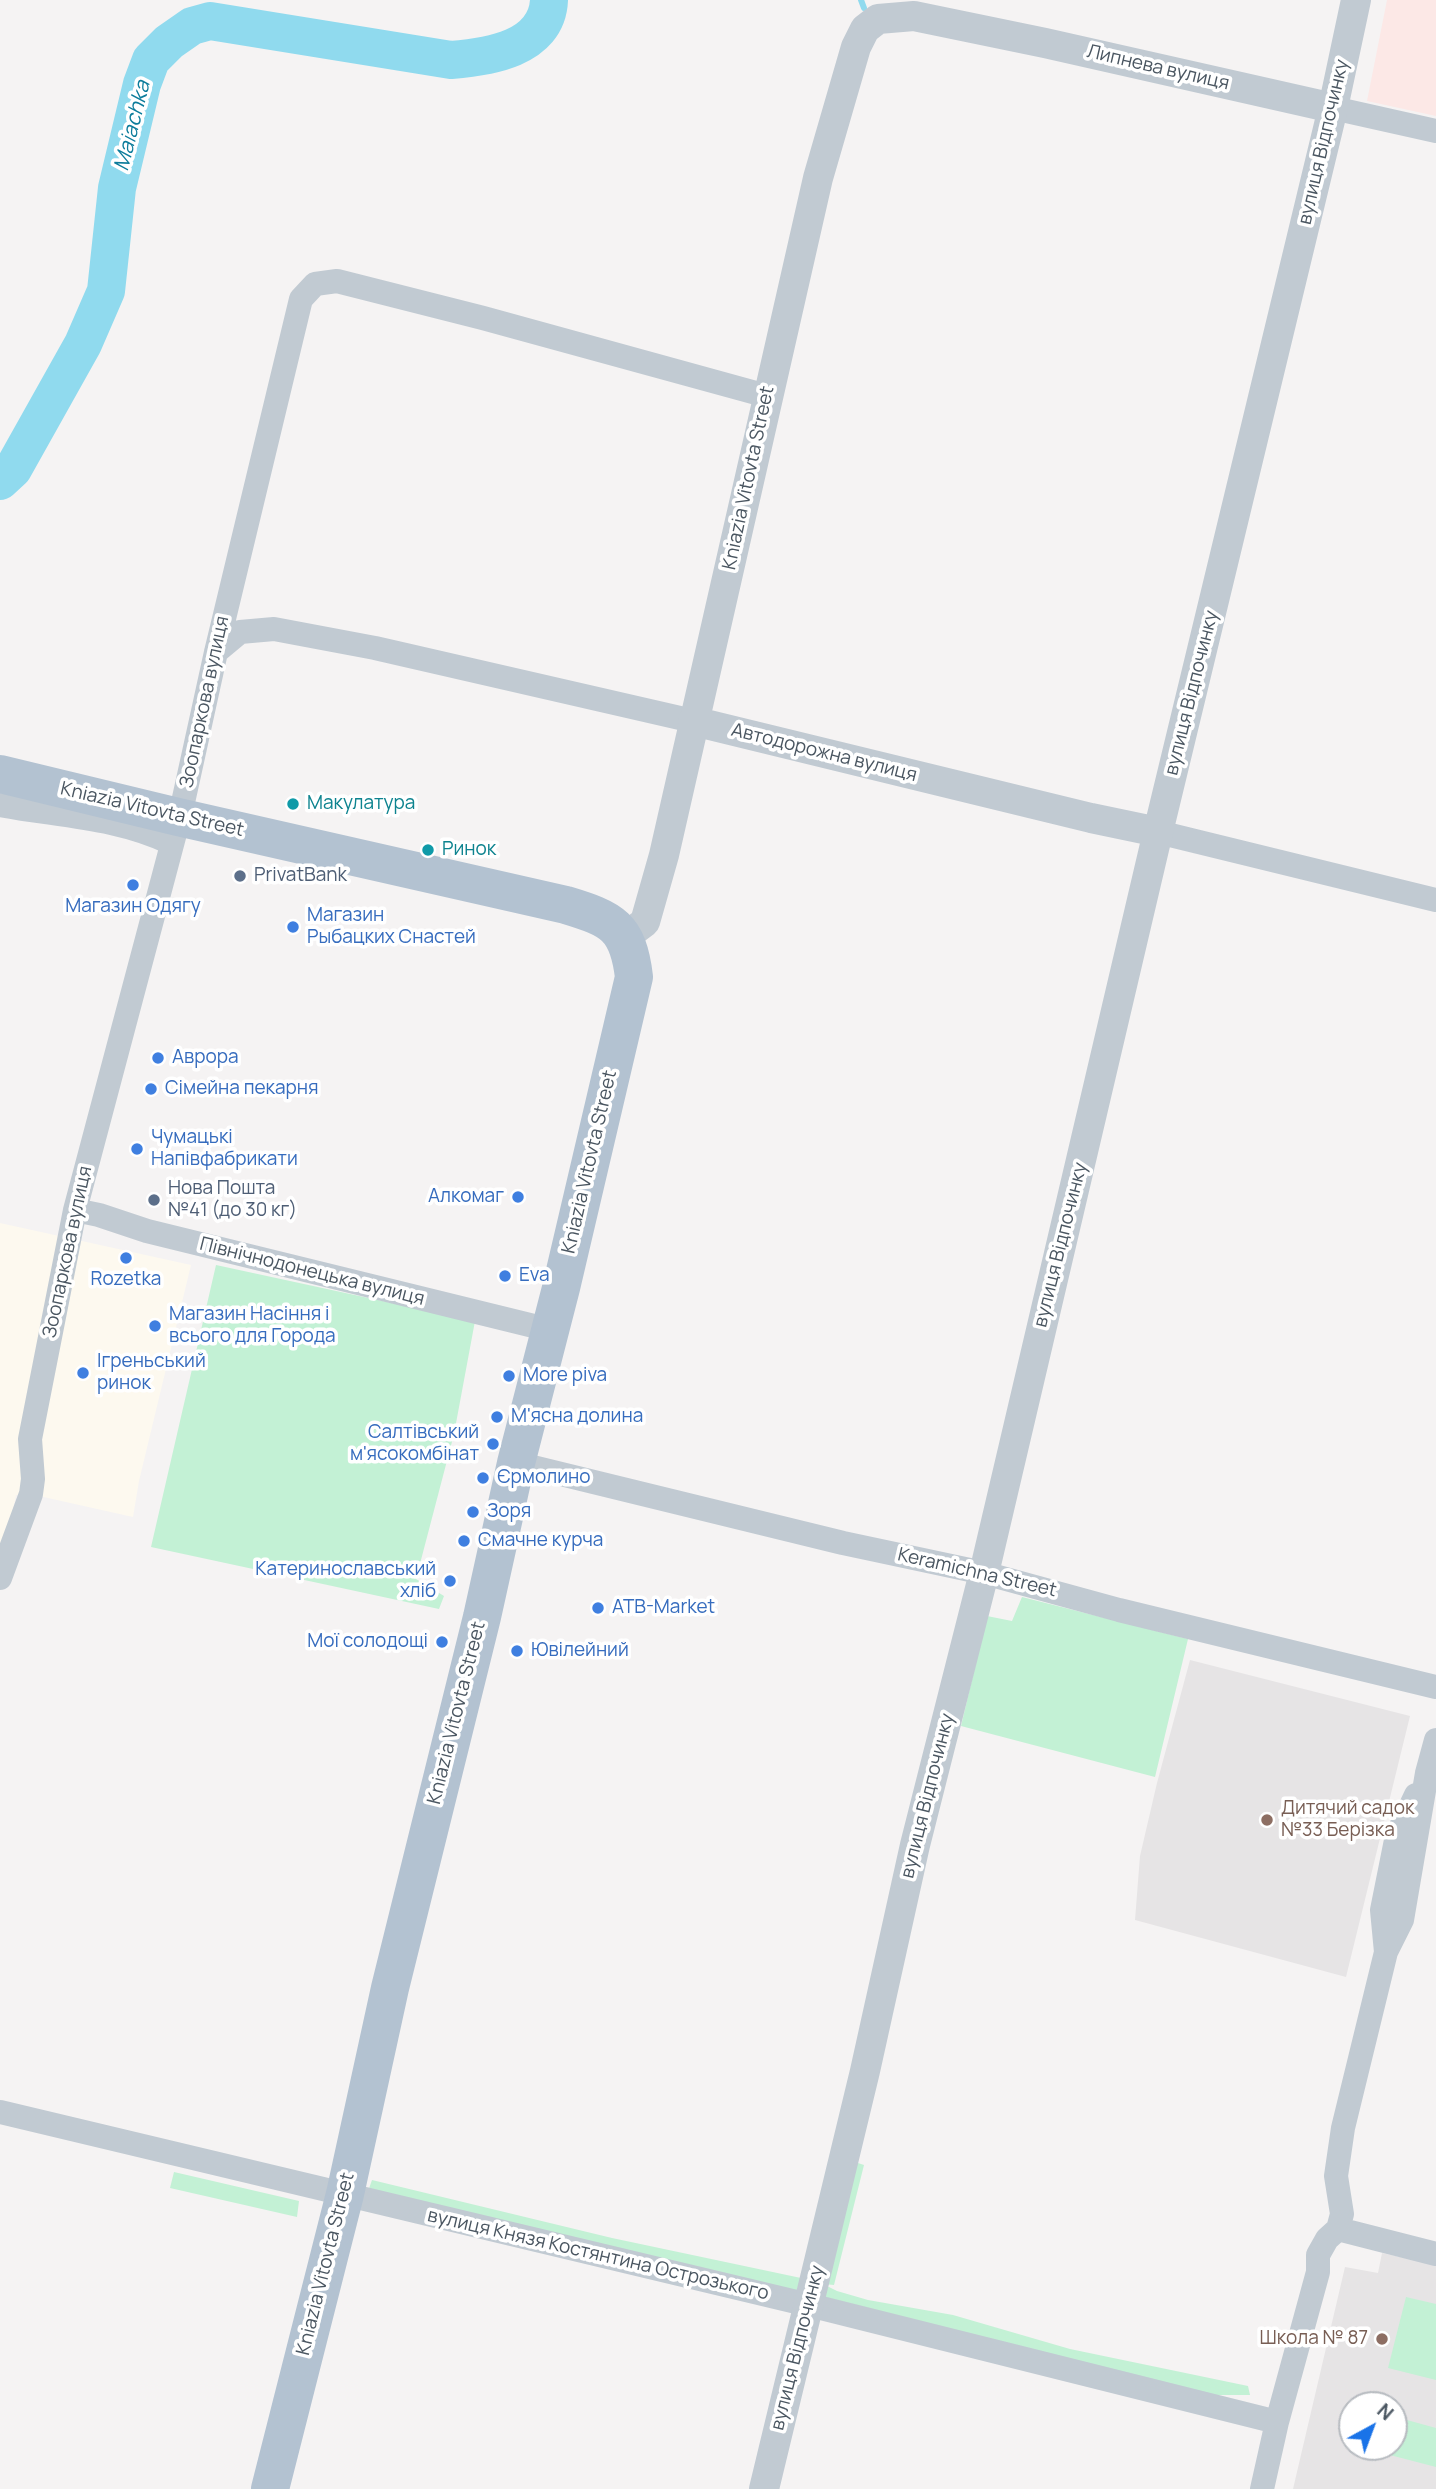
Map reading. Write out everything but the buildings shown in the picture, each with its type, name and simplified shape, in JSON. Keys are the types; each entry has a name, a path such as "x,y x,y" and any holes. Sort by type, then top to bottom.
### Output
{"main road":[{"name":"Kniazia Vitovta Street","path":"0,774 175,830 566,905 600,915 625,937 631,953 634,977 551,1330 516,1463 484,1607 390,1988 345,2194 270,2489"}],"street":[{"name":"вулиця Відпочинку","path":"764,2489 865,2071 915,1845 985,1573 1158,832 1333,108 1356,0"},
{"name":"Липнева вулиця","path":"878,19 914,16 1436,131"},
{"name":"Kniazia Vitovta Street","path":"625,937 645,922 664,855 818,178 856,47 865,29 878,19"},
{"name":"Зоопаркова вулиця","path":"0,1578 31,1494 33,1479 30,1439 75,1210 175,830 301,299 314,284 337,281 767,396"},
{"name":"Автодорожна вулиця","path":"216,652 240,632 274,629 374,648 693,721 1436,900"},
{"path":"0,805 74,815 144,830 175,830"},
{"name":"Північнодонецька вулиця","path":"75,1210 147,1231 551,1330"},
{"name":"Keramichna Street","path":"516,1463 844,1543 985,1573 1119,1610 1436,1687"},
{"path":"1262,2489 1277,2421 1318,2272 1318,2255 1326,2239 1338,2229 1342,2214 1336,2176 1343,2128 1386,1952 1382,1910 1398,1835 1427,1773 1436,1740"},
{"name":"вулиця Князя Костянтина Острозького","path":"0,2112 808,2305 1277,2421"},
{"path":"1338,2229 1436,2254"}],"shaded area":[{"path":"1387,0 1436,0 1436,116 1367,101"},
{"name":"Ігреньський ринок","path":"0,1223 191,1265 139,1481 133,1517 30,1494 16,1495 0,1578"},
{"name":"Дитячий садок №33 Берізка","path":"1190,1660 1410,1716 1346,1977 1135,1920 1140,1856"},
{"name":"Школа № 87","path":"1382,2253 1436,2265 1436,2489 1293,2489 1345,2267 1378,2273"}],"green space":[{"path":"216,1265 475,1321 454,1434 416,1579 444,1596 439,1609 151,1547"},
{"path":"1022,1597 1188,1639 1155,1777 961,1726 987,1616 1012,1621"},
{"path":"849,2160 864,2165 834,2285 823,2284 868,2300 953,2315 1070,2349 1248,2386 1250,2395 1215,2395 816,2300"},
{"path":"174,2172 299,2201 297,2217 170,2188"},
{"path":"372,2180 612,2238 801,2278 795,2295 366,2197"},
{"path":"1406,2297 1436,2304 1436,2380 1388,2368"},
{"path":"1408,2420 1436,2428 1436,2467 1408,2460"}],"waterway":[{"name":"Maiachka","path":"0,481 13,469 83,344 106,291 117,188 142,84 151,60 169,42 192,26 210,21 451,60 466,59 498,53 527,40 538,30 546,17 549,0"},
{"path":"861,0 864,8"}],"place":[{"name":"Макулатура","path":"293,804"},
{"name":"Ринок","path":"428,850"},
{"name":"PrivatBank","path":"240,876"},
{"name":"Магазин Одягу","path":"133,885"},
{"name":"Магазин Рыбацких Снастей","path":"293,927"},
{"name":"Аврора","path":"158,1058"},
{"name":"Сімейна пекарня","path":"151,1089"},
{"name":"Чумацькі Напівфабрикати","path":"137,1149"},
{"name":"Алкомаг","path":"518,1197"},
{"name":"Нова Пошта №41 (до 30 кг)","path":"154,1200"},
{"name":"Rozetka","path":"126,1258"},
{"name":"Eva","path":"505,1276"},
{"name":"Магазин Насіння і всього для Города","path":"155,1326"},
{"name":"Ігреньський ринок","path":"83,1373"},
{"name":"More piva","path":"509,1376"},
{"name":"М'ясна долина","path":"497,1417"},
{"name":"Салтівський м'ясокомбінат","path":"493,1444"},
{"name":"Єрмолино","path":"483,1478"},
{"name":"Зоря","path":"473,1512"},
{"name":"Смачне курча","path":"464,1541"},
{"name":"Катеринославський хліб","path":"450,1581"},
{"name":"ATB-Market","path":"598,1608"},
{"name":"Мої солодощі","path":"442,1642"},
{"name":"Ювілейний","path":"517,1651"},
{"name":"Дитячий садок №33 Берізка","path":"1267,1820"},
{"name":"Школа № 87","path":"1382,2339"}]}
